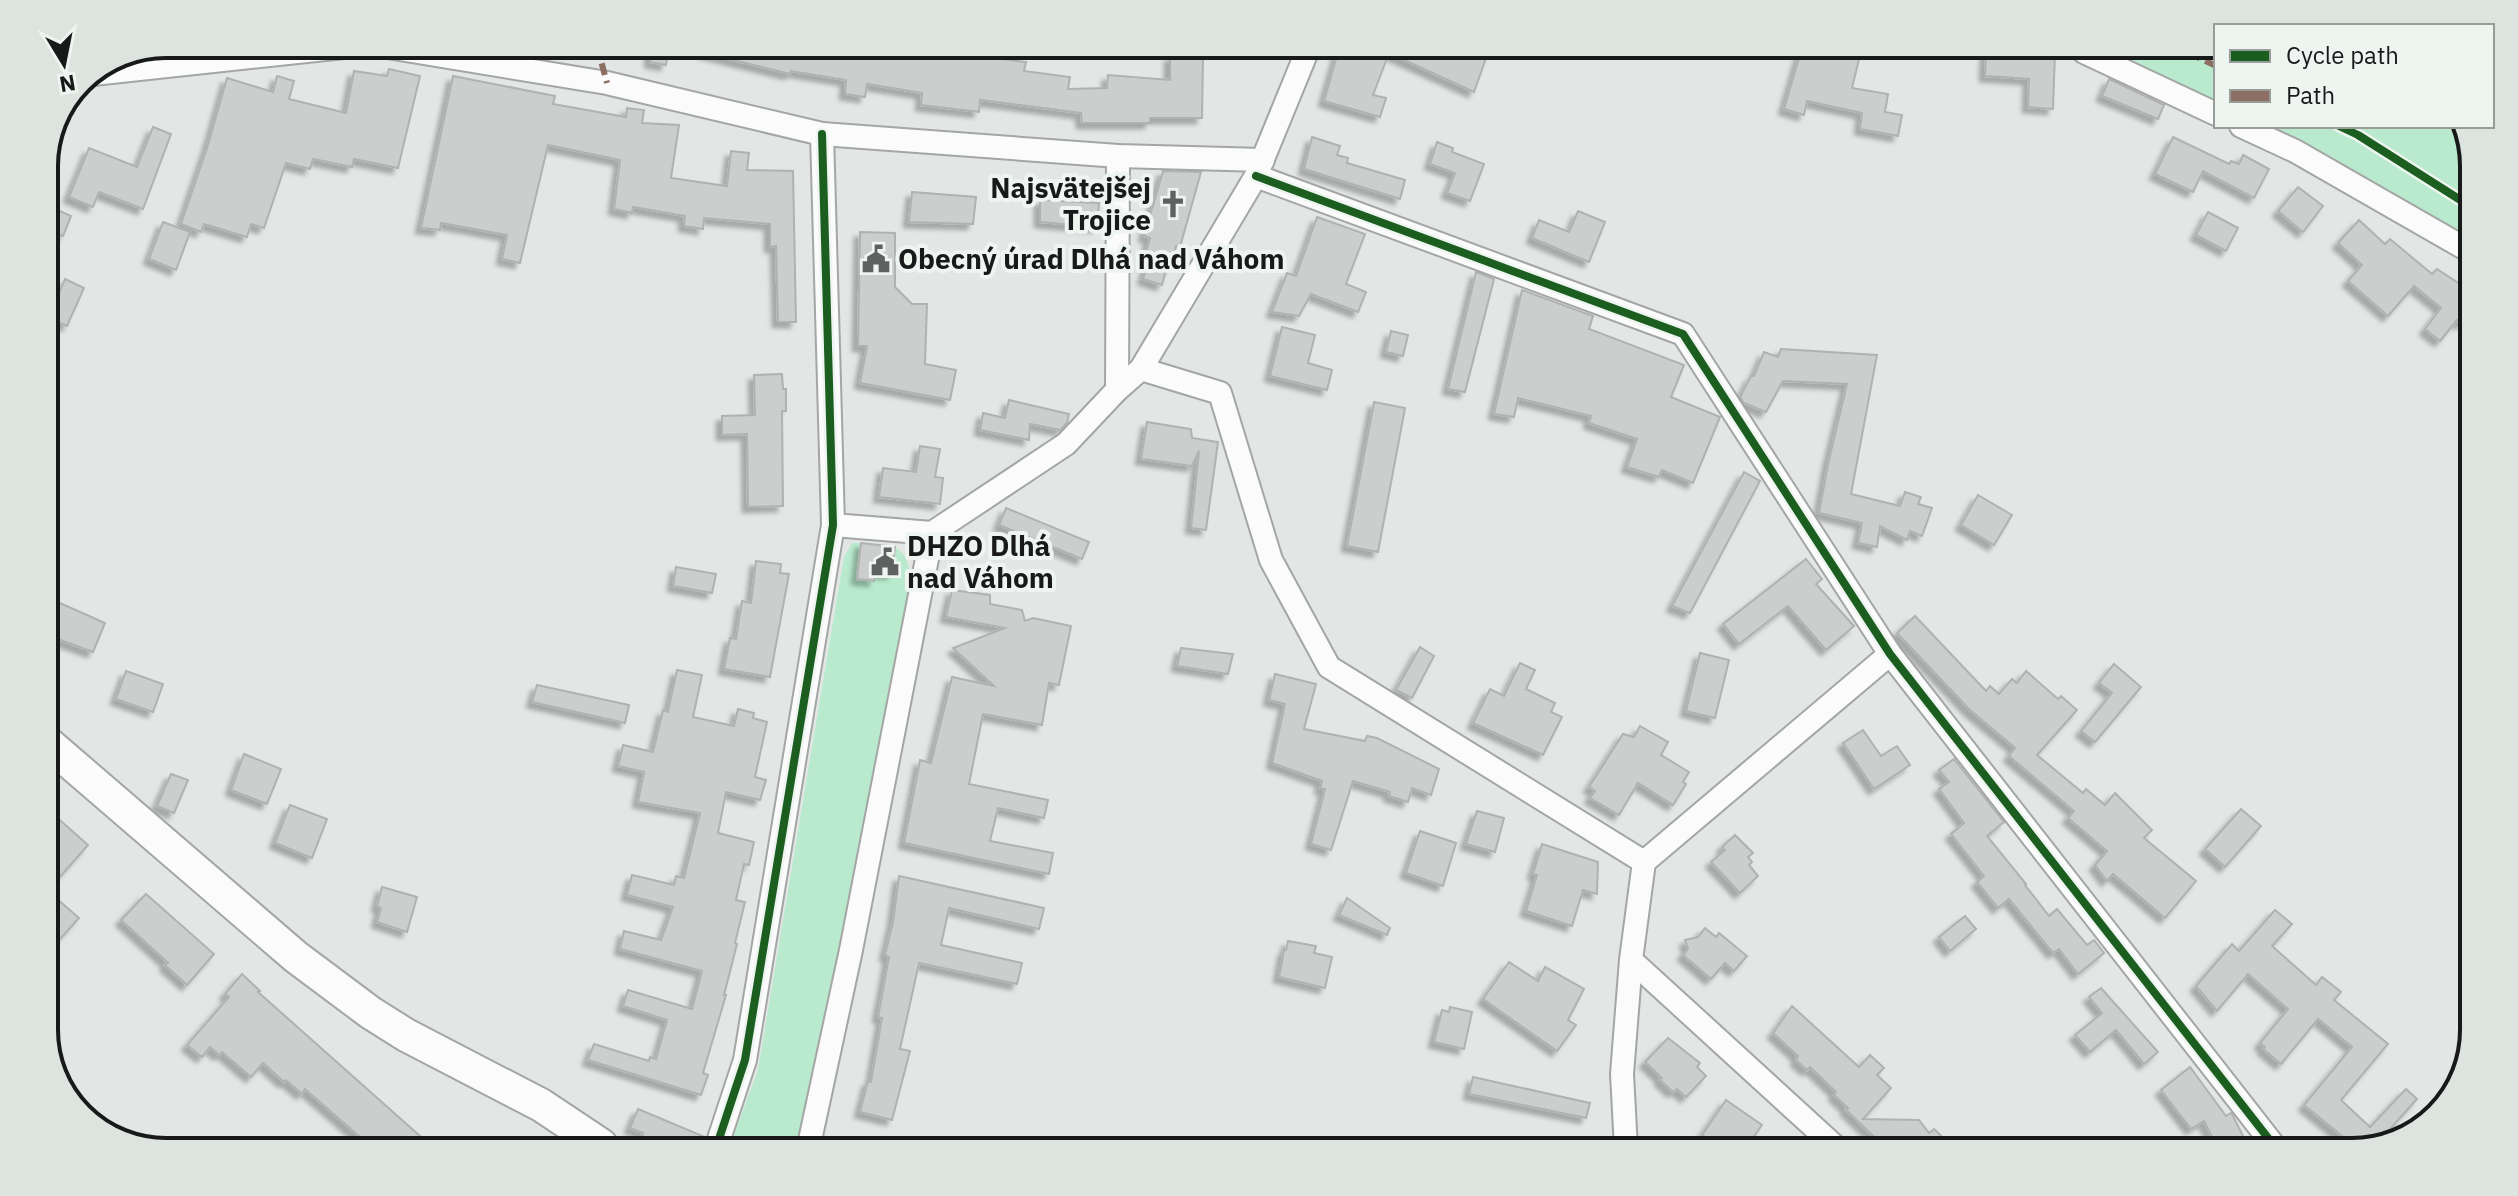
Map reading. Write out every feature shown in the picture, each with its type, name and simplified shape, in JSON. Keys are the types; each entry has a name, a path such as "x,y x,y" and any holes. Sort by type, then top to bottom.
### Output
{"main road":[{"path":"58,752 296,957 371,1013 406,1035 541,1105 590,1138"}],"street":[{"path":"112,72 242,58"},
{"path":"454,58 607,83 822,134 1260,168 1683,334 1890,654 2268,1138"},
{"path":"833,525 932,533 1066,444 1141,369 1260,168 1304,58"},
{"path":"2097,58 2214,113"},
{"path":"2245,128 2295,151 2460,246"},
{"path":"719,1138 745,1060 833,525 822,134"},
{"path":"1117,390 1118,156"},
{"path":"1141,369 1220,393 1271,560 1329,667 1644,862"},
{"path":"811,1138 851,950 932,533"},
{"path":"1625,1138 1622,1074 1631,960 1644,862 1890,654"},
{"path":"1631,960 1826,1138"}],"green space":[{"path":"179,58 138,62 145,60"},
{"path":"2128,58 2214,58 2214,102"},
{"path":"2266,128 2453,128 2460,159 2460,234"},
{"path":"852,543 861,543 857,578 873,581 875,572 892,573 895,547 905,556 912,577 803,1138 733,1138 758,1070 844,557"}],"building":[{"path":"650,58 667,58 666,65 650,62"},
{"path":"725,58 994,58 1026,62 1024,71 1070,77 1068,89 1107,88 1108,75 1170,80 1170,58 1203,58 1202,118 1150,118 1150,123 1082,123 1081,113 980,100 979,112 921,105 922,93 867,84 865,97 845,94 846,80 791,71 790,74"},
{"path":"1336,58 1387,58 1373,95 1386,98 1380,117 1324,101"},
{"path":"1400,58 1486,58 1474,92"},
{"path":"1799,58 1859,58 1852,88 1888,94 1885,112 1902,115 1898,136 1860,129 1862,113 1807,101 1804,115 1784,109"},
{"path":"1986,58 2055,58 2053,109 2028,107 2029,79 1985,76"},
{"path":"389,69 420,76 398,168 354,159 352,167 313,159 310,169 286,163 264,228 251,224 247,237 204,224 201,232 181,224 227,78 273,92 277,76 294,81 289,99 346,113 354,71 387,76"},
{"path":"453,76 555,96 553,104 626,117 627,108 644,110 642,123 679,125 671,178 727,186 731,151 749,153 747,170 793,171 796,322 778,322 776,246 770,247 770,224 704,218 703,229 684,226 685,216 633,207 632,213 614,209 620,160 548,145 520,263 502,259 507,235 441,223 440,230 421,228"},
{"path":"2109,79 2164,105 2158,119 2102,96"},
{"path":"153,127 171,134 143,209 99,192 93,207 69,197 89,148 137,167"},
{"path":"1312,137 1340,146 1337,155 1348,158 1347,163 1405,180 1400,199 1304,169"},
{"path":"2173,137 2229,164 2231,161 2239,164 2243,155 2269,169 2254,198 2203,171 2193,192 2155,174"},
{"path":"1437,142 1453,148 1452,152 1484,164 1470,201 1447,193 1455,173 1430,164"},
{"name":"Najsvätejšej Trojice","path":"1163,171 1201,172 1180,247 1176,246 1162,285 1143,279 1150,238 1144,236"},
{"path":"2298,187 2323,206 2303,232 2278,211"},
{"path":"912,192 976,197 973,224 909,222"},
{"path":"1040,200 1099,203 1097,227 1040,222"},
{"path":"58,210 71,216 63,236 58,234"},
{"path":"1578,211 1605,222 1589,262 1532,238 1539,220 1569,232"},
{"path":"2208,212 2238,228 2226,251 2196,235"},
{"path":"1317,217 1365,234 1346,284 1366,292 1358,312 1311,294 1299,316 1272,312 1287,273 1296,276"},
{"path":"2359,220 2385,244 2390,239 2432,274 2437,269 2460,284 2460,323 2457,320 2440,341 2425,329 2441,308 2414,286 2388,316 2348,281 2362,265 2338,243"},
{"path":"163,222 190,232 176,270 149,259"},
{"path":"860,232 895,233 895,287 912,304 927,304 925,364 956,370 950,400 860,383 867,346 858,346"},
{"path":"1476,272 1494,279 1465,392 1448,389"},
{"path":"65,279 84,288 67,326 58,322 58,295"},
{"path":"1522,290 1593,316 1589,329 1684,365 1671,397 1720,417 1693,483 1662,470 1659,477 1627,467 1637,439 1589,423 1591,416 1518,398 1514,417 1494,414"},
{"path":"1282,327 1315,335 1308,363 1332,370 1327,390 1270,376"},
{"path":"1391,331 1408,335 1403,356 1386,352"},
{"path":"1781,349 1877,355 1851,494 1900,506 1905,492 1921,497 1918,504 1932,508 1922,536 1910,531 1907,540 1880,526 1877,547 1858,543 1862,523 1819,513 1847,384 1783,381 1766,412 1744,403 1740,397 1751,376 1754,376 1764,352 1778,357"},
{"path":"782,374 783,389 786,389 786,411 782,411 783,506 748,507 747,434 722,435 722,416 755,415 754,375"},
{"path":"1009,400 1069,414 1067,423 1060,430 1030,424 1029,440 980,430 983,413 1005,418"},
{"path":"1374,402 1405,408 1378,552 1347,546"},
{"path":"1147,422 1191,429 1192,438 1218,442 1206,530 1191,528 1199,451 1192,466 1141,459"},
{"path":"920,446 940,449 935,477 943,478 940,504 879,497 883,468 916,472"},
{"path":"1744,472 1760,481 1690,613 1672,606"},
{"path":"1978,495 2012,515 1994,545 1961,525"},
{"path":"1006,508 1089,542 1082,559 999,525"},
{"path":"861,543 895,547 892,574 875,572 874,581 857,579"},
{"path":"1806,559 1822,579 1816,584 1854,626 1826,650 1788,606 1739,644 1723,624"},
{"path":"756,561 781,564 780,573 789,574 770,677 724,669 730,638 736,639 742,601 751,603"},
{"path":"676,567 716,574 712,593 673,586"},
{"path":"952,590 990,595 990,604 1022,610 1025,621 1033,618 1071,626 1059,685 1049,683 1042,725 983,714 969,784 1048,800 1044,818 998,808 990,841 1053,853 1049,874 904,843 920,760 931,763 952,677 994,686 953,648 1005,628 946,617"},
{"path":"58,602 105,623 93,652 58,639"},
{"path":"1915,616 1986,691 1990,686 1999,694 2012,679 2017,683 2026,671 2058,699 2061,696 2077,710 2037,755 2083,793 2086,789 2105,805 2115,793 2152,830 2144,838 2196,881 2165,918 2113,874 2107,881 2095,865 2107,851 2068,818 2074,811 2009,756 2015,748 1970,710 1897,633"},
{"path":"1420,647 1434,656 1412,698 1396,690"},
{"path":"1181,648 1233,654 1228,674 1177,666"},
{"path":"1700,653 1729,660 1715,718 1686,711"},
{"path":"1520,663 1535,670 1526,689 1555,703 1551,712 1562,717 1543,755 1473,723 1490,689 1504,696"},
{"path":"2114,664 2141,687 2095,742 2081,731 2112,693 2099,683"},
{"path":"677,670 702,675 693,717 734,726 738,709 754,713 753,718 767,722 755,777 766,780 760,800 726,792 718,833 754,842 749,865 744,864 736,900 745,902 726,995 703,1073 708,1075 701,1095 588,1060 594,1044 649,1061 650,1057 656,1059 667,1020 623,1006 628,990 692,1009 702,971 620,949 624,931 661,940 673,907 627,895 632,875 674,885 676,876 684,878 700,813 638,802 644,772 618,766 623,745 653,752 663,710 668,712"},
{"path":"126,671 163,684 153,712 116,699"},
{"path":"1275,674 1316,684 1304,729 1365,741 1367,736 1377,738 1439,769 1431,795 1412,788 1408,802 1389,796 1390,792 1353,781 1331,850 1311,844 1325,789 1320,789 1322,781 1272,763 1285,704 1269,700"},
{"path":"537,685 629,705 625,723 532,702"},
{"path":"1640,726 1668,742 1661,755 1689,772 1683,782 1686,784 1673,805 1638,783 1619,815 1590,798 1595,791 1589,787 1623,734 1634,737"},
{"path":"1863,730 1881,756 1897,746 1910,765 1874,789 1843,743"},
{"path":"244,754 281,769 267,804 231,790"},
{"path":"1954,759 2004,822 1987,836 2049,916 2057,909 2087,945 2094,940 2104,953 2078,974 2059,949 2053,953 2009,899 1998,908 1977,882 1984,876 1951,834 1964,823 1939,789 1949,782 1939,770"},
{"path":"171,774 188,780 174,813 157,806"},
{"path":"290,805 327,819 312,858 275,843"},
{"path":"2241,809 2261,826 2225,867 2205,849"},
{"path":"1477,811 1504,818 1495,852 1466,844"},
{"path":"58,818 88,845 58,879"},
{"path":"1420,831 1456,843 1443,886 1406,873"},
{"path":"1735,835 1753,853 1748,857 1752,862 1749,865 1758,876 1740,893 1711,862 1725,850 1722,847"},
{"path":"1542,844 1598,862 1597,894 1583,890 1572,926 1526,911"},
{"path":"899,876 1044,908 1039,929 949,908 941,945 1022,963 1017,984 919,963 900,1049 910,1051 892,1120 860,1112 868,1081 871,1082 882,1018 878,1017 889,957 885,955"},
{"path":"382,887 417,897 407,932 377,922"},
{"path":"146,894 214,954 187,985 121,920"},
{"path":"1347,898 1390,928 1387,935 1339,915"},
{"path":"58,900 79,918 58,941"},
{"path":"2275,910 2292,924 2272,946 2316,985 2322,977 2341,992 2334,1000 2388,1044 2341,1100 2370,1127 2406,1089 2417,1099 2388,1131 2366,1137 2340,1138 2342,1136 2304,1105 2352,1047 2318,1019 2281,1064 2260,1043 2288,1009 2248,974 2217,1011 2196,986 2232,944 2239,951"},
{"path":"1965,916 1976,929 1950,951 1939,937"},
{"path":"1705,928 1716,937 1719,933 1747,956 1734,971 1725,963 1711,979 1683,955 1688,949 1685,940 1698,937"},
{"path":"1288,941 1316,946 1314,953 1332,957 1325,988 1279,977"},
{"path":"1509,962 1538,981 1545,967 1584,989 1568,1020 1576,1025 1557,1051 1483,999"},
{"path":"242,974 258,992 422,1138 361,1138 305,1089 302,1094 263,1063 251,1077 222,1052 219,1055 210,1047 202,1057 187,1045 229,997 225,994"},
{"path":"2101,988 2158,1052 2144,1064 2116,1030 2090,1052 2075,1035 2102,1013 2089,997"},
{"path":"1792,1006 1859,1067 1870,1055 1884,1068 1877,1075 1891,1088 1863,1119 1919,1120 1929,1133 1934,1129 1943,1138 1875,1138 1846,1110 1848,1108 1834,1095 1836,1092 1810,1067 1807,1070 1796,1060 1798,1056 1773,1033"},
{"path":"1450,1007 1472,1012 1464,1049 1434,1042 1442,1010 1449,1012"},
{"path":"1668,1038 1700,1063 1697,1067 1706,1076 1686,1097 1677,1089 1673,1092 1645,1062"},
{"path":"2190,1067 2226,1116 2231,1113 2244,1138 2212,1138 2204,1121 2191,1129 2161,1090"},
{"path":"1473,1077 1590,1103 1586,1118 1469,1094"},
{"path":"1726,1100 1762,1125 1753,1138 1706,1138 1702,1135"},
{"path":"638,1109 705,1137 646,1138 642,1136 643,1133 630,1128"}],"marked path":[{"path":"600,58 607,83"},
{"path":"2199,58 2214,65"}],"cycle path":[{"path":"2343,128 2460,200"},
{"path":"719,1138 745,1060 833,525 822,134"},
{"path":"1256,176 1683,334 1890,654 2268,1138"}],"place":[{"name":"Najsvätejšej Trojice","path":"1173,204"},
{"name":"Obecný úrad Dlhá nad Váhom","path":"876,259"},
{"name":"DHZO Dlhá nad Váhom","path":"885,562"}]}
